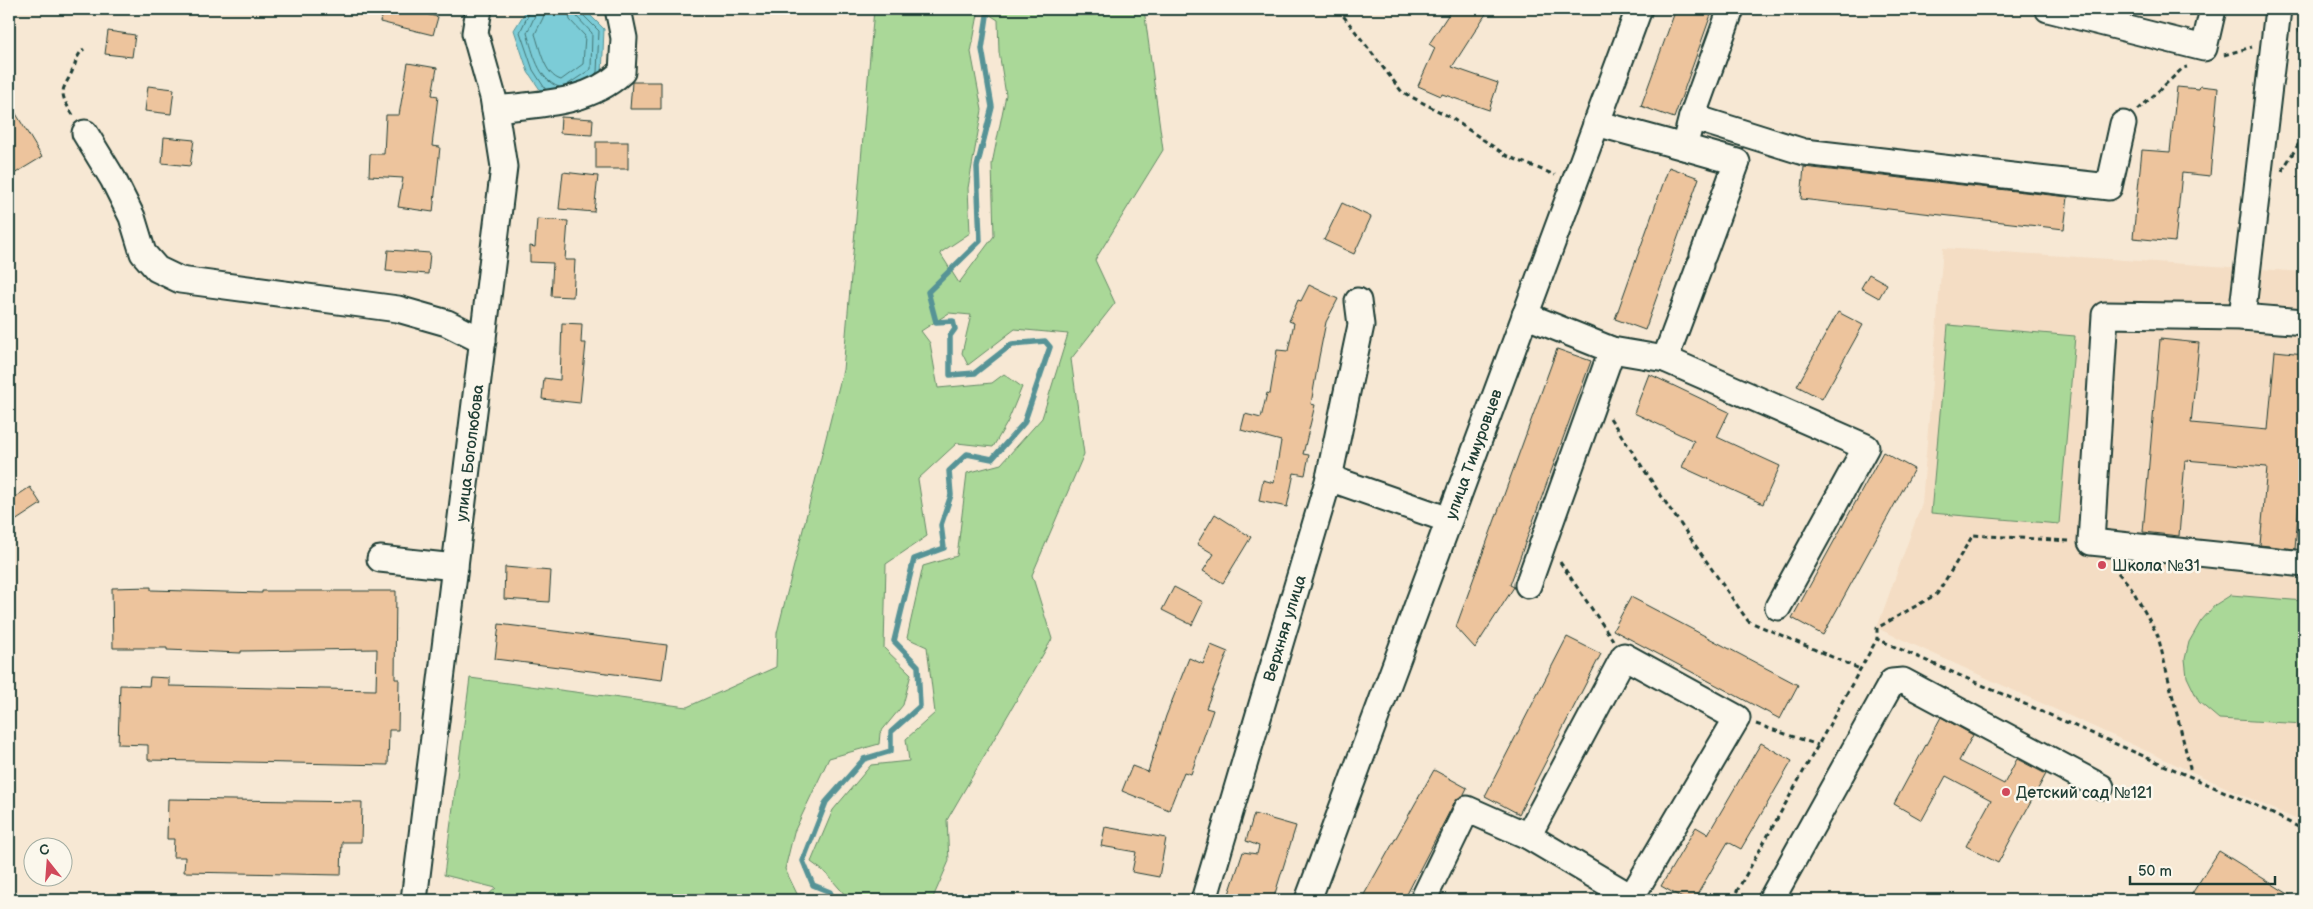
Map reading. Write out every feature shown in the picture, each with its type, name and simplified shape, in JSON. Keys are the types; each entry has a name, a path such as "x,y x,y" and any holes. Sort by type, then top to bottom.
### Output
{"street":[{"name":"улица Боголюбова","path":"414,900 504,167 495,109 475,33 480,9"},
{"path":"495,109 574,100 610,84 622,72 624,38 618,9"},
{"name":"улица Тимуровцев","path":"1308,900 1639,9"},
{"path":"1684,147 1692,117 1731,9"},
{"path":"2048,9 2204,48 2213,9"},
{"path":"2242,317 2278,9"},
{"path":"1692,117 1804,152 2109,187 2123,124"},
{"path":"1596,123 1737,162 1666,359"},
{"path":"85,133 113,179 132,217 143,253 157,270 180,280 398,309 448,323 482,341"},
{"name":"Верхняя улица","path":"1204,900 1329,478 1361,325 1358,301"},
{"path":"1525,315 1612,350 1666,359 1866,447 1778,607"},
{"path":"2304,322 2242,317 2105,315 2091,542 2304,564"},
{"path":"1528,585 1612,350"},
{"path":"1329,478 1449,520"},
{"path":"380,558 455,567"},
{"path":"1424,900 1467,809 1528,836 1634,899 1737,718 1624,656 1528,836"},
{"path":"1771,900 1892,682 1902,681 2100,787"}],"path":[{"path":"1338,9 1402,92 1450,117 1507,156 1574,183"},
{"path":"84,49 78,54 74,68 64,84 63,92 69,108 85,133"},
{"path":"1596,396 1670,509 1748,620 1860,669"},
{"path":"1732,900 1877,639 1877,628 1937,594 1973,535 2091,542 2131,587 2158,636 2191,772"},
{"path":"1544,539 1624,656"},
{"path":"1877,639 2257,806 2304,830"},
{"path":"1737,718 1818,745"}],"shaded area":[{"name":"Школа №31","path":"1943,248 2304,272 2304,823 1877,628 1922,503"}],"green space":[{"path":"874,9 979,9 971,52 982,110 968,188 970,233 940,253 959,283 994,236 992,164 1006,95 999,52 998,20 981,9 1144,9 1163,150 1095,260 1115,303 1071,359 1084,454 1032,575 1052,639 947,820 949,861 932,900 845,900 846,896 826,873 811,862 833,810 871,765 909,761 906,739 935,713 927,647 907,638 923,566 957,556 967,473 1001,464 1042,418 1068,334 1015,329 968,365 962,353 971,315 949,313 921,331 930,343 938,388 992,383 1004,374 1022,387 1007,423 993,447 957,443 918,479 927,536 886,564 884,648 911,674 903,705 880,733 879,744 829,758 794,832 785,869 800,900 482,900 496,888 444,875 470,678 687,707 776,667 777,633 843,370"},
{"path":"1948,325 2075,336 2059,524 1931,513"},
{"path":"2231,595 2304,601 2304,724 2219,719 2199,702 2187,677 2185,659 2189,642 2201,621 2215,605"}],"water":[{"path":"527,9 584,9 604,29 602,76 564,101 543,94 528,72 514,30"}],"building":[{"path":"383,9 404,9 438,17 433,35 380,22"},
{"path":"1452,9 1489,9 1452,67 1498,83 1489,110 1442,94 1441,96 1418,86 1435,48 1429,44"},
{"path":"1676,9 1713,9 1674,118 1641,106"},
{"path":"108,31 135,35 132,57 105,54"},
{"path":"408,63 437,68 432,95 438,96 432,146 440,147 433,212 398,207 403,178 369,176 370,154 384,154 386,115 399,115"},
{"path":"632,82 661,82 661,109 630,109"},
{"path":"148,86 174,89 171,114 145,111"},
{"path":"2200,86 2218,88 2210,176 2182,173 2175,242 2133,238 2142,150 2170,152 2177,87 2199,89"},
{"path":"9,102 42,157 9,177"},
{"path":"561,117 593,119 592,135 560,133"},
{"path":"164,137 194,140 190,166 162,163"},
{"path":"596,142 628,142 628,169 596,169"},
{"path":"1669,167 1699,178 1645,330 1615,319"},
{"path":"1804,167 2068,197 2064,229 1801,199"},
{"path":"563,172 598,176 594,212 559,209"},
{"path":"1342,203 1371,217 1354,254 1324,240"},
{"path":"537,219 568,221 565,260 575,260 573,297 551,296 553,263 530,262 530,246 535,247"},
{"path":"388,250 430,253 428,274 386,271"},
{"path":"1869,274 1887,284 1879,298 1861,288"},
{"path":"1309,285 1338,299 1326,322 1319,357 1311,404 1315,405 1303,454 1309,455 1305,475 1294,473 1287,507 1259,501 1263,480 1274,483 1281,441 1241,430 1245,414 1261,418 1267,393 1270,394 1277,350 1288,351 1294,323 1289,321 1298,300 1301,301"},
{"path":"1838,312 1863,325 1822,399 1797,386"},
{"path":"562,323 582,324 581,343 586,343 580,403 542,399 544,378 560,380"},
{"path":"2160,339 2199,343 2191,423 2268,430 2275,351 2304,354 2304,445 2295,549 2260,545 2267,467 2185,460 2179,536 2143,532"},
{"path":"1557,349 1591,361 1510,585 1514,587 1475,648 1456,627"},
{"path":"1649,374 1729,412 1717,437 1780,466 1763,504 1682,467 1694,441 1634,413"},
{"path":"1883,452 1914,469 1823,635 1792,618"},
{"path":"30,487 41,504 9,525 9,501"},
{"path":"1215,514 1251,537 1223,583 1203,571 1214,554 1197,544"},
{"path":"505,567 551,571 549,602 504,599"},
{"path":"151,587 151,590 262,593 262,591 396,591 395,679 399,679 398,730 389,730 388,765 148,760 148,745 118,744 120,685 149,686 150,677 169,678 169,686 376,690 377,649 241,651 241,653 167,650 167,648 113,648 112,588"},
{"path":"1174,587 1203,602 1192,625 1162,610"},
{"path":"1631,597 1798,685 1780,719 1613,630"},
{"path":"499,624 667,645 662,680 495,659"},
{"path":"1567,637 1601,654 1519,814 1485,796"},
{"path":"1211,645 1228,652 1206,708 1213,710 1191,774 1184,772 1169,810 1122,791 1132,766 1148,772 1166,716 1189,658 1203,664"},
{"name":"Детский сад №121","path":"1941,717 1973,735 1959,761 2004,784 2017,759 2046,774 1998,863 1966,846 1991,800 1946,776 1922,820 1894,804"},
{"path":"1761,743 1792,761 1741,849 1728,842 1694,900 1686,900 1661,886 1696,827 1708,834"},
{"path":"1434,770 1467,788 1463,796 1454,803 1404,900 1361,900"},
{"path":"168,799 362,802 361,842 342,842 341,875 184,872 185,857 173,857 174,839 167,839"},
{"path":"1254,814 1296,826 1273,900 1227,900 1243,852 1257,854 1259,846 1246,841"},
{"path":"1105,827 1166,838 1159,877 1132,872 1136,852 1101,846"},
{"path":"2219,851 2298,900 2188,900"}],"waterway":[{"path":"834,900 830,892 813,885 803,861 826,802 864,759 891,751 891,732 920,706 918,666 894,641 914,559 944,548 941,525 951,495 949,471 967,454 992,459 1024,423 1050,347 1045,341 1012,344 975,373 950,375 950,336 955,329 953,321 936,322 928,292 980,241 977,167 992,107 982,49 988,9"}],"place":[{"name":"Школа №31","path":"2102,565"},
{"name":"Детский сад №121","path":"2006,792"}]}
